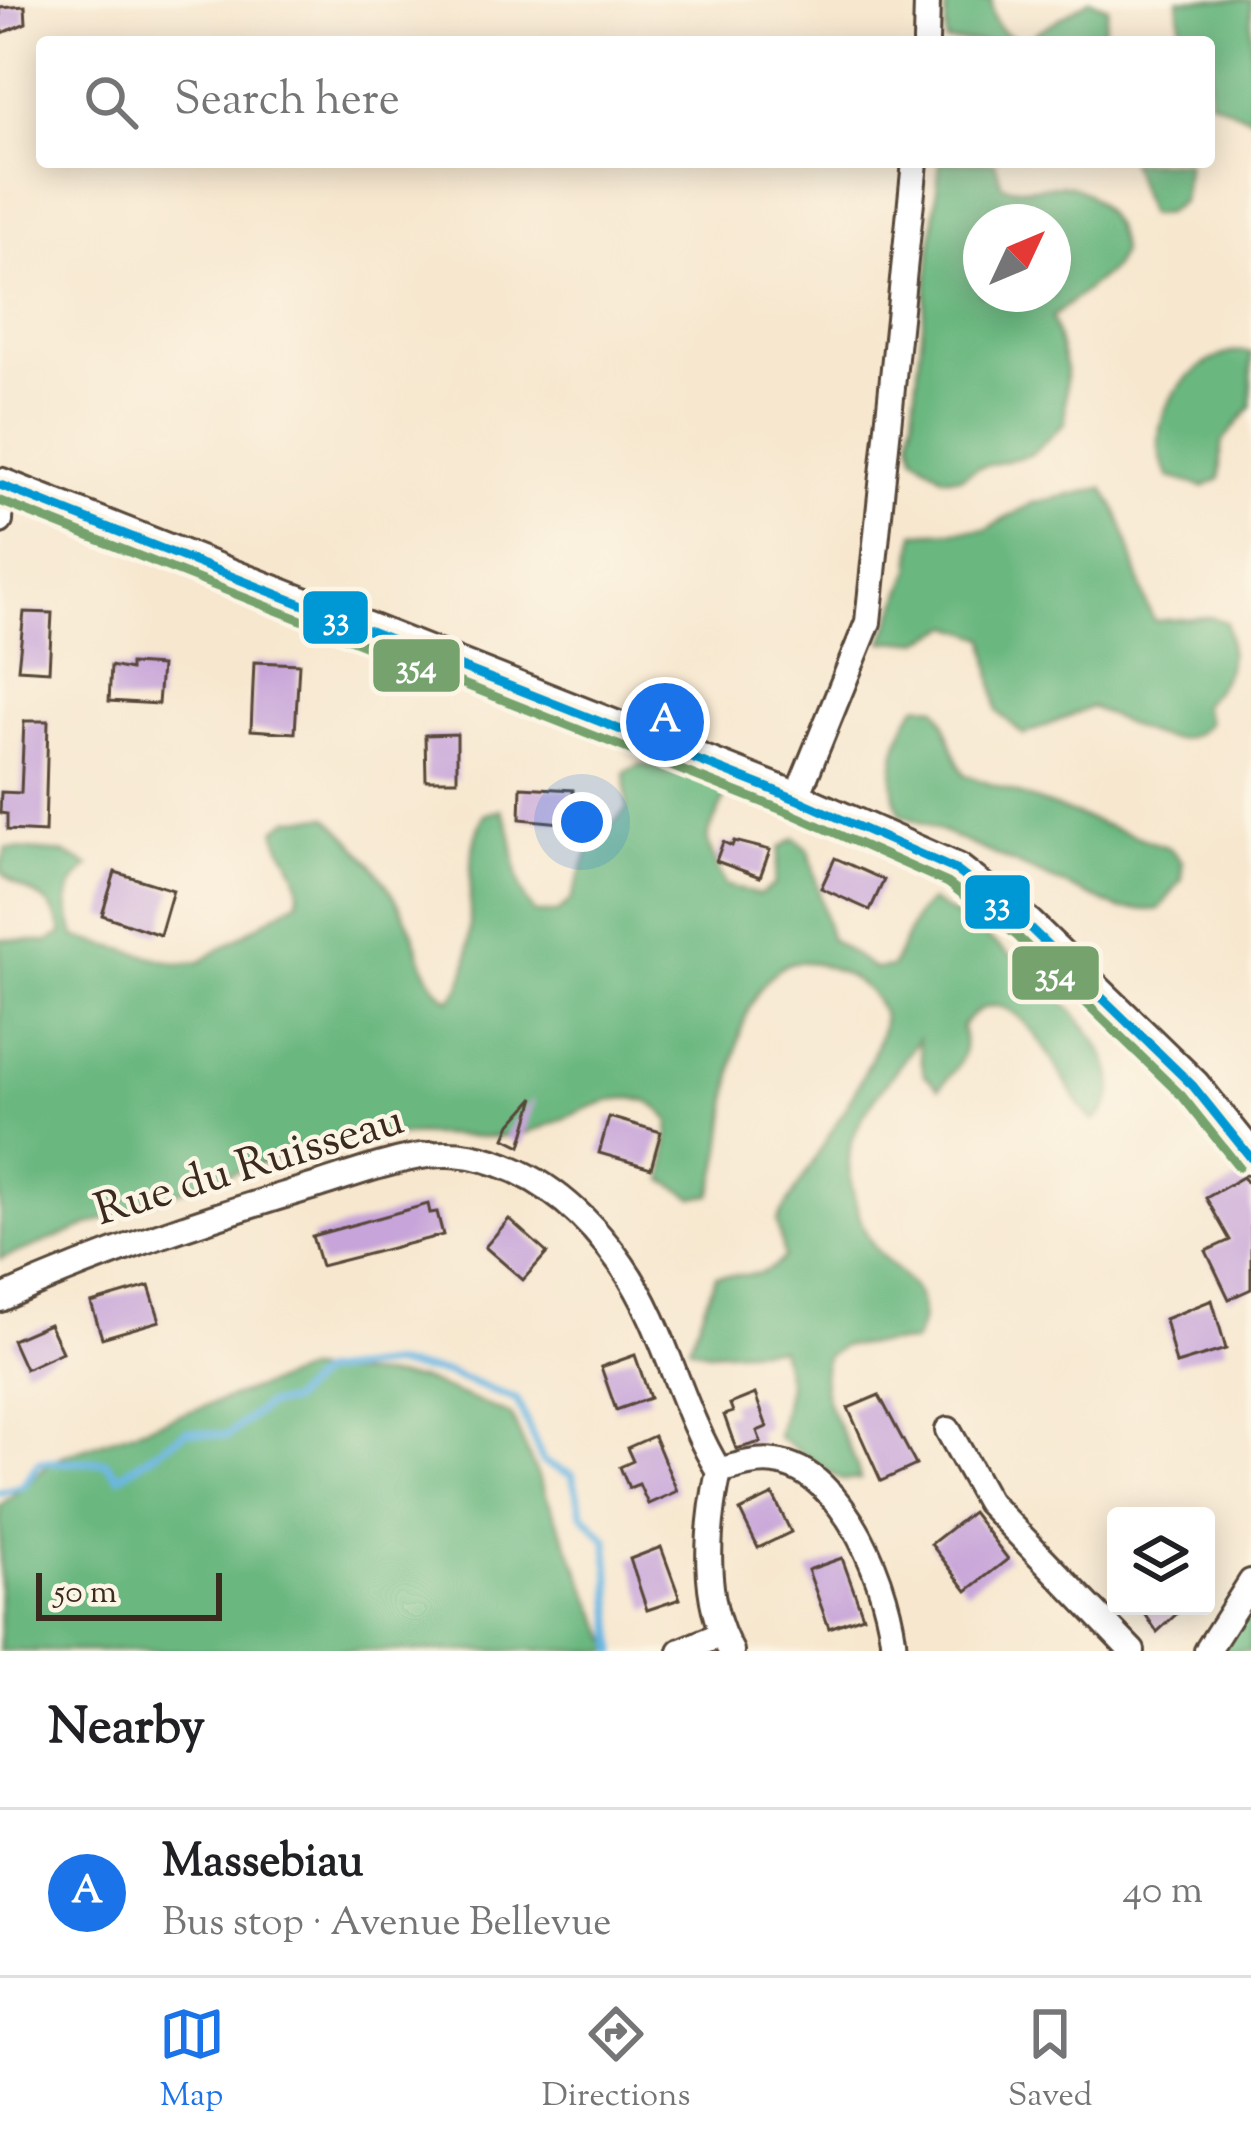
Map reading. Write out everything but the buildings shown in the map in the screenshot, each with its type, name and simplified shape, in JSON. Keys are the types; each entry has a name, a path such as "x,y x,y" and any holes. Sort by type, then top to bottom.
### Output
{"main road":[{"path":"1,485 916,849 988,891 1193,1086 1251,1158"}],"street":[{"path":"926,36 927,0"},
{"path":"796,799 868,622 914,168"},
{"path":"0,521 1,485"},
{"name":"Rue du Ruisseau","path":"0,1299 167,1229 407,1159 464,1155 500,1163 536,1179 580,1213 622,1264 650,1311 700,1441 719,1471"},
{"path":"948,1430 988,1502 1132,1651"},
{"path":"681,1651 726,1643 709,1552 719,1471 777,1462 803,1472 838,1505 866,1547 885,1595 894,1651"},
{"path":"1208,1651 1251,1582"}],"green space":[{"path":"946,0 992,0 999,28 1012,36 946,36"},
{"path":"1090,0 1108,7 1103,36 1031,36"},
{"path":"1178,0 1251,0 1251,118 1215,102 1215,36 1181,36"},
{"path":"939,168 997,168 1002,185 1018,188 1078,188 1113,225 1121,253 1112,269 1071,302 1071,204 963,204 963,312 1058,312 1052,317 1066,369 1065,423 1030,455 977,468 961,477 943,477 914,455 911,436"},
{"path":"1132,168 1186,168 1182,201 1166,213 1148,215"},
{"path":"1242,351 1251,353 1251,407 1222,442 1220,479 1204,487 1169,477 1159,436 1172,396 1202,366"},
{"path":"1103,488 1120,518 1154,621 1209,617 1226,622 1228,667 1202,705 1208,722 1196,733 1183,738 1152,735 1091,707 1024,735 997,711 986,638 952,626 920,641 883,642 911,569 915,533 987,529 1033,503"},
{"path":"918,705 936,707 965,775 1169,848 1182,861 1182,879 1159,910 1120,909 901,814 894,787 895,758 903,729"},
{"path":"642,764 713,781 727,791 708,835 725,885 759,895 774,885 780,848 795,838 809,851 830,938 874,969 892,967 917,914 930,901 987,938 1059,997 1089,1031 1108,1064 1111,1095 1094,1121 1020,1018 1002,1007 983,1008 962,1026 961,1060 939,1088 924,1074 918,1039 865,1112 849,1160 857,1207 875,1247 917,1293 921,1322 914,1342 842,1346 827,1356 823,1373 828,1404 860,1479 842,1480 778,1437 788,1384 780,1348 707,1352 689,1346 716,1276 761,1273 784,1257 777,1221 857,1087 880,1034 883,1017 872,995 849,977 821,965 795,962 783,966 755,997 738,1041 711,1195 694,1198 664,1180 670,1121 654,1106 619,1099 521,1134 384,1136 286,1156 189,1187 0,1259 0,939 47,942 63,933 43,899 0,869 6,848 64,853 89,866 68,898 75,937 180,964 200,962 298,900 295,871 275,830 290,819 328,817 391,891 428,975 450,1000 467,963 471,863 484,815 501,809 507,821 526,901 535,913 557,913 571,900 590,848 627,809 625,772"},
{"path":"305,1371 420,1379 511,1415 614,1651 0,1651 0,1506 57,1458"},
{"path":"1251,1601 1251,1651 1220,1651"}],"waterway":[{"path":"0,1492 23,1486 39,1462 105,1462 119,1477 187,1431 227,1436 266,1405 289,1402 320,1373 392,1365 447,1373 517,1400 543,1462 572,1475 582,1513 607,1540 615,1651"}],"transit line":[{"name":"33","path":"0,485 796,799 956,870 1027,925 1193,1086 1251,1158"},
{"name":"354","path":"0,501 790,813 948,883 1017,936 1182,1096 1239,1167"}],"place":[{"name":"Massebiau","path":"665,722"}]}
